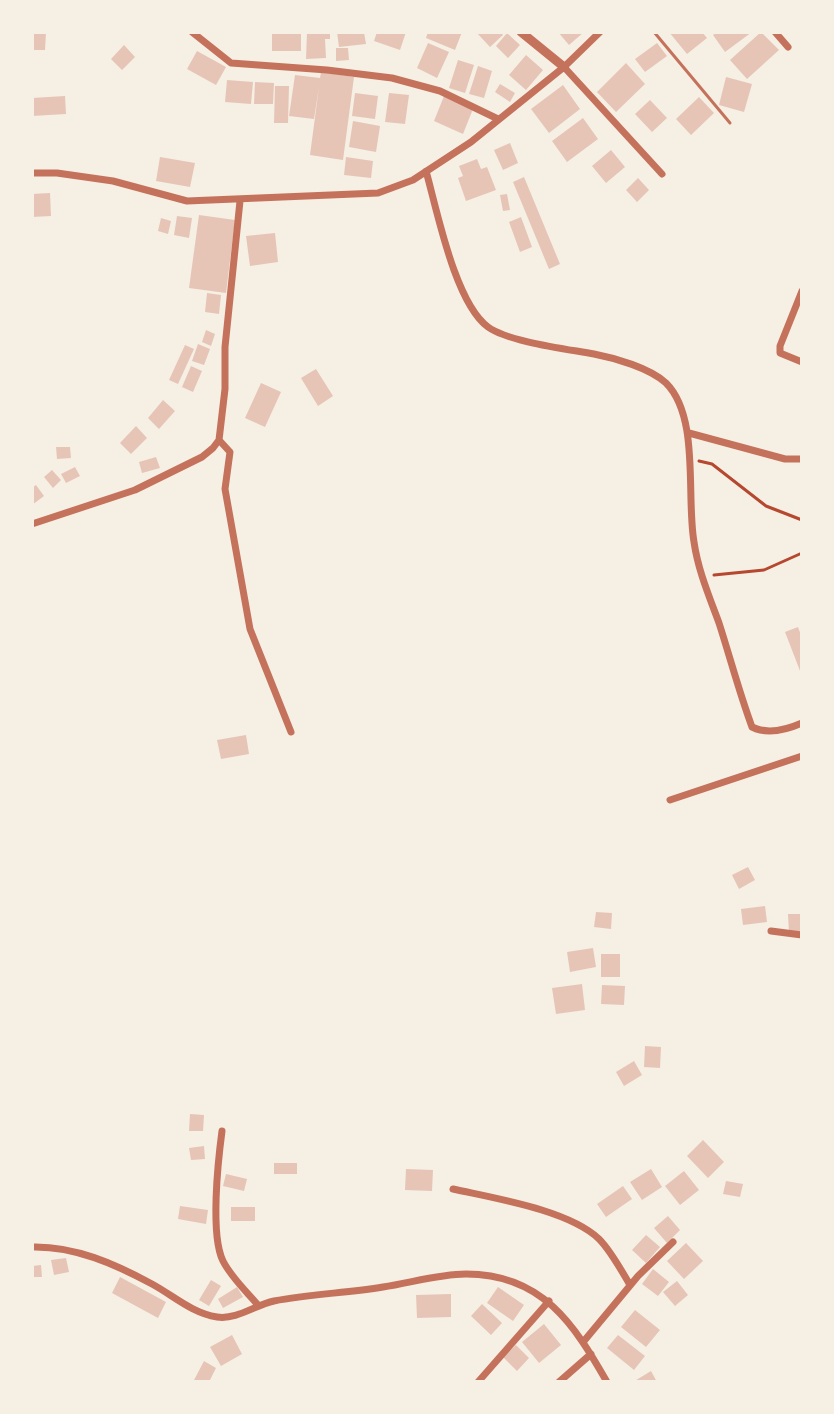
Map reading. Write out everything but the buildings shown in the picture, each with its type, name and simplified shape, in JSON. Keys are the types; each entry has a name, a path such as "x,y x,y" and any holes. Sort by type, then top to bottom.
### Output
{"street":[{"path":"192,32 231,63 392,78 440,91 498,119"},
{"path":"521,32 564,67 662,174"},
{"path":"32,173 57,173 113,181 187,201 378,193 413,180 471,142 564,67 600,32"},
{"path":"775,32 788,47"},
{"path":"426,171 456,274 473,309 488,327 506,335 600,355 645,371 666,383 680,406 689,433 689,493 694,542 702,576 752,727 775,731 802,723"},
{"path":"32,524 135,490 202,457 219,440 240,201"},
{"path":"802,291 780,353 802,362"},
{"path":"689,433 785,459 802,459"},
{"path":"219,440 230,452 225,489 250,629 291,732"},
{"path":"670,800 802,756"},
{"path":"771,931 802,935"},
{"path":"222,1131 217,1169 219,1246 226,1266 258,1305"},
{"path":"453,1189 558,1216 590,1231 601,1240 630,1285"},
{"path":"584,1341 630,1285 673,1242"},
{"path":"32,1247 79,1252 153,1285 194,1310 217,1317 228,1317 258,1305 468,1274 523,1287 549,1301 584,1341 607,1382"},
{"path":"478,1382 549,1301"},
{"path":"559,1382 591,1354"}],"lane":[{"path":"654,32 730,123"}],"path":[{"path":"689,459 712,464 766,506 802,520"},
{"path":"702,576 764,570 802,553"}]}
